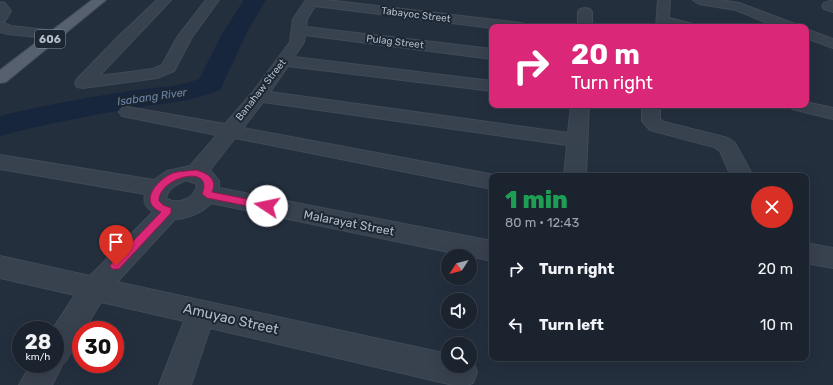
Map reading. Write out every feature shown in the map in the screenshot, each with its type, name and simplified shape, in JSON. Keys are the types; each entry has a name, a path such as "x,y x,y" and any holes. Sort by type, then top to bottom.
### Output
{"main road":[{"name":"606","path":"0,78 100,0"}],"street":[{"path":"165,0 123,40 83,83 157,74 168,68 185,36 213,0"},
{"path":"662,24 664,0"},
{"path":"699,0 739,3 784,24"},
{"name":"Tabayoc Street","path":"311,1 496,24"},
{"name":"Banahaw Street","path":"196,173 259,96 297,42 300,19 311,1"},
{"path":"833,4 829,6 833,8"},
{"path":"0,6 4,10 0,18"},
{"path":"585,12 585,24"},
{"path":"0,26 8,30 56,35"},
{"name":"Pulag Street","path":"299,30 489,54"},
{"path":"809,34 833,44"},
{"path":"284,61 489,86"},
{"path":"259,96 577,140"},
{"path":"575,173 580,108"},
{"path":"651,108 651,121 657,126 721,142 728,148 740,173"},
{"path":"809,108 833,114"},
{"path":"128,112 230,130 489,180"},
{"path":"0,162 163,199 190,207 200,201 207,194 210,187 209,180 196,173 175,176 163,199 95,288 64,338"},
{"name":"Malarayat Street","path":"207,194 489,250"},
{"path":"809,254 833,258"},
{"name":"Amuyao Street","path":"0,267 441,367"},
{"path":"175,385 202,312"},
{"path":"35,385 42,373"}],"waterway":[{"name":"Isabang River","path":"0,126 29,118 136,99 190,92 210,84 235,32 255,0"}],"route":[{"path":"116,266 168,210 159,207 154,202 154,195 158,188 175,176 186,173 196,173 209,180 210,187 207,194 267,206"}]}
